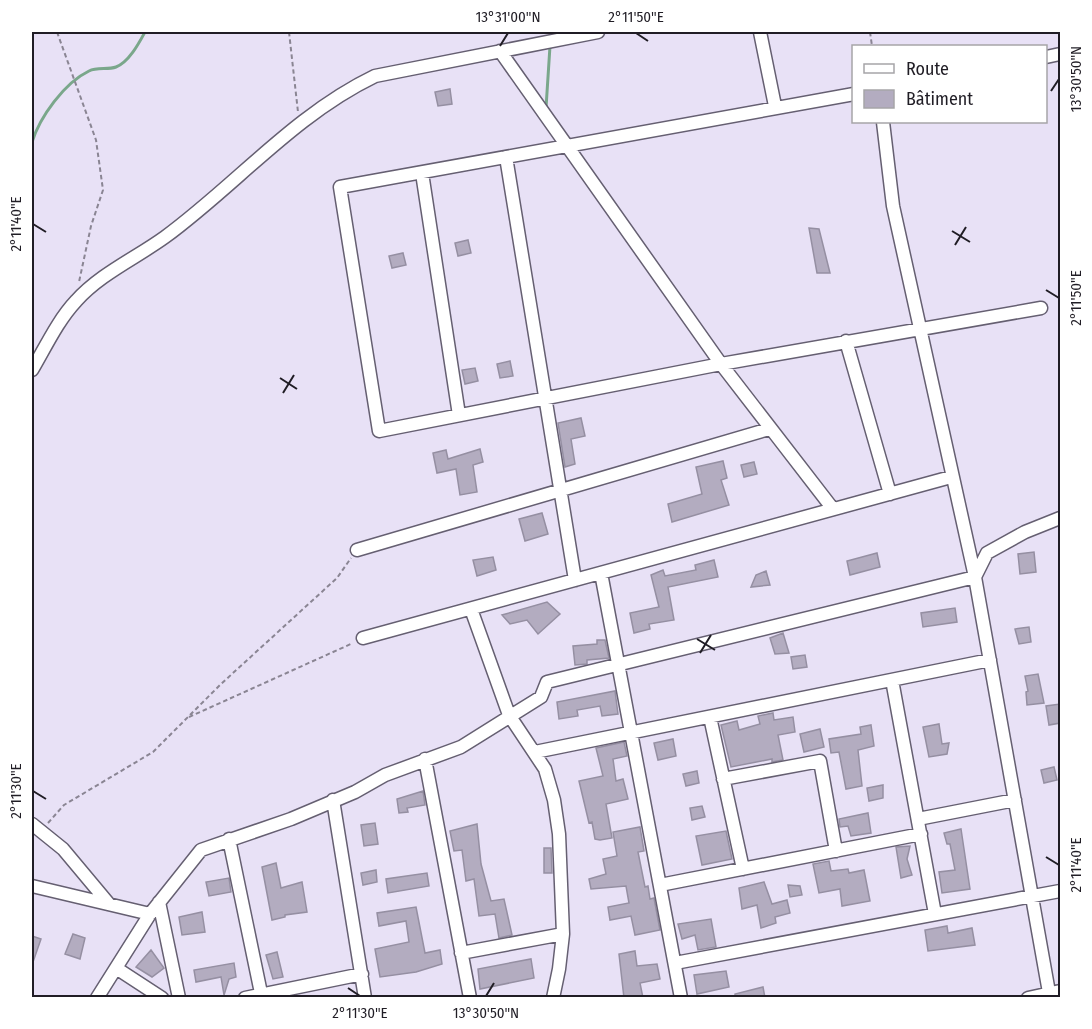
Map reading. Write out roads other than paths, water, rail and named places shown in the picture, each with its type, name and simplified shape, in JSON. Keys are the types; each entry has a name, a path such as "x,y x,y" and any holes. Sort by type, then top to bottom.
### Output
{"street":[{"path":"32,370 75,302 110,274 166,237 300,124 350,88 375,76 598,32"},
{"path":"760,32 775,106"},
{"path":"500,51 721,364 833,509"},
{"path":"852,94 775,106 340,187 379,431 721,364 1041,308"},
{"path":"883,123 893,206 951,477 975,577 1032,897 1053,994 1028,998"},
{"path":"506,157 575,580"},
{"path":"422,172 459,415"},
{"path":"846,341 890,494"},
{"path":"357,550 769,429"},
{"path":"363,638 951,477"},
{"path":"97,998 150,914 196,854 229,839 291,819 425,759 461,747 540,697 547,682 975,577 987,553 1025,532 1060,518"},
{"path":"601,573 681,998"},
{"path":"471,609 509,715 535,752 548,776 558,819 563,934 560,969 553,998"},
{"path":"535,752 990,660"},
{"path":"892,680 935,914"},
{"path":"710,717 743,869"},
{"path":"425,759 470,998"},
{"path":"723,779 820,761 836,851"},
{"path":"333,800 365,998"},
{"path":"918,819 1015,800"},
{"path":"36,828 63,849 109,904"},
{"path":"660,885 921,834"},
{"path":"229,839 262,996"},
{"path":"32,886 150,914"},
{"path":"675,963 1060,891"},
{"path":"159,902 179,998"},
{"path":"461,953 563,934"},
{"path":"116,969 162,998"},
{"path":"244,998 362,974"}],"waterway":[{"path":"32,142 41,122 62,92 80,76 92,70 121,65 133,52 145,32"},
{"path":"546,108 550,46"}]}
